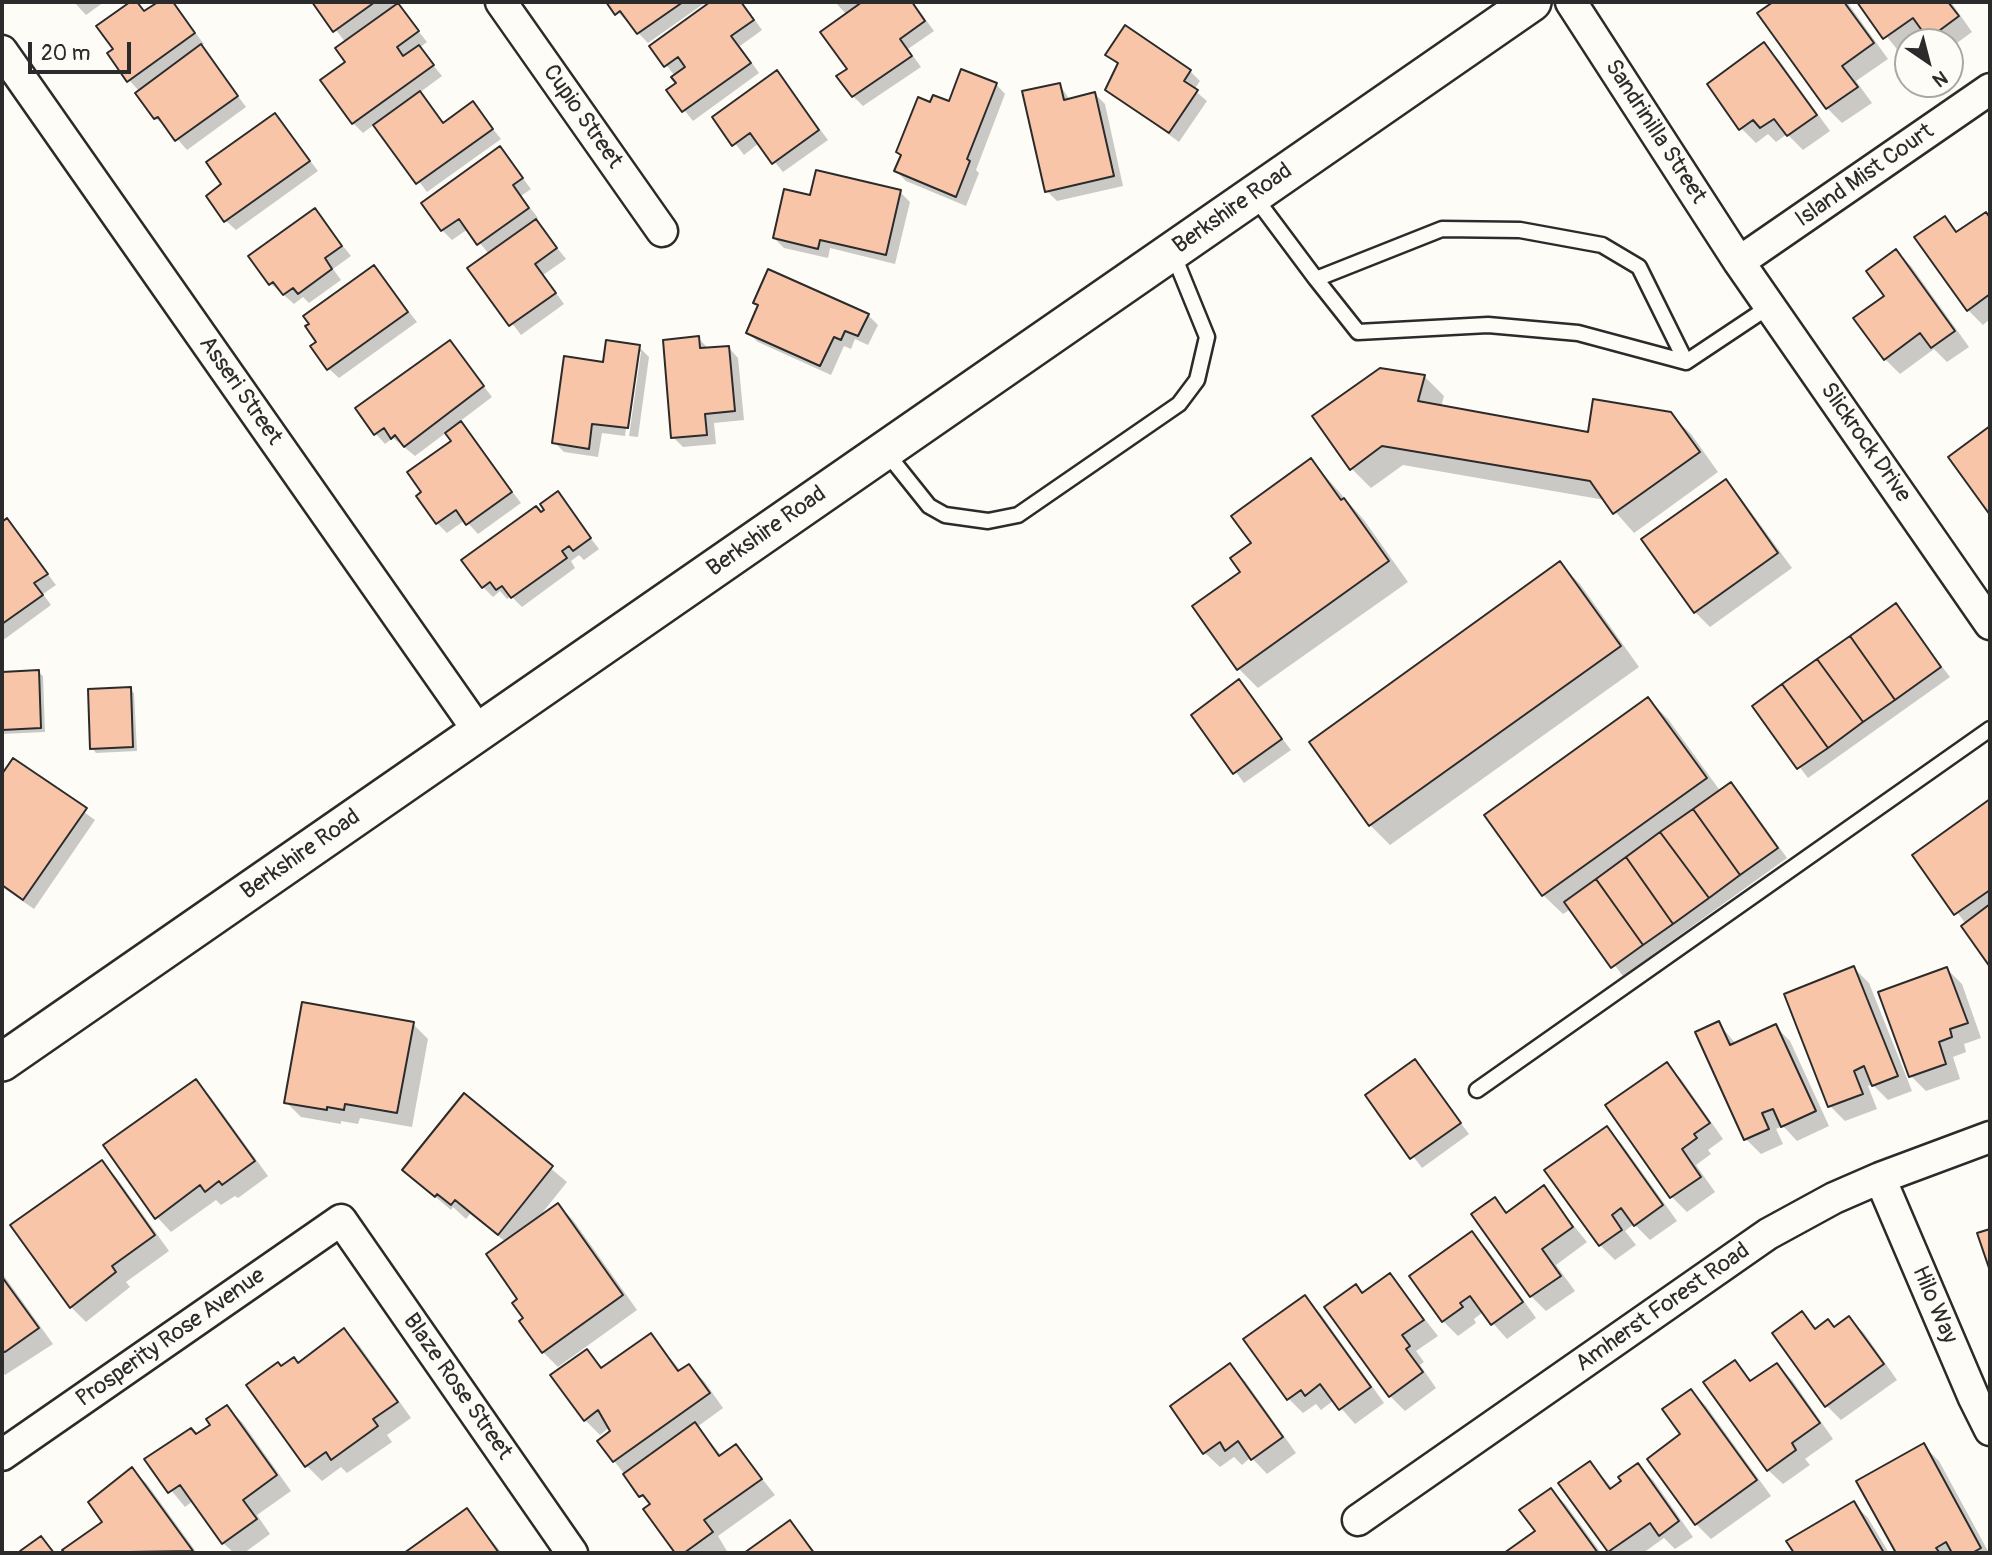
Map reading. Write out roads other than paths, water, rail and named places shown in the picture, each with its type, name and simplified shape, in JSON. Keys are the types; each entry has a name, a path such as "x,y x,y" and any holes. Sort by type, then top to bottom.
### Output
{"street":[{"name":"Cupio Street","path":"501,2 662,231"},
{"name":"Berkshire Road","path":"2,1062 1532,2"},
{"name":"Sandrinilla Street","path":"1571,2 1739,262"},
{"name":"Asseri Street","path":"2,51 479,732"},
{"name":"Island Mist Court","path":"1739,262 1990,89"},
{"name":"Slickrock Drive","path":"1739,262 1990,624"},
{"name":"Amherst Forest Road","path":"1358,1520 1768,1234 1834,1198 1990,1137"},
{"name":"Hilo Way","path":"1880,1178 1973,1398 1990,1430"},
{"name":"Prosperity Rose Avenue","path":"2,1455 341,1220"},
{"name":"Blaze Rose Street","path":"341,1220 572,1553"}],"lane":[{"path":"1253,195 1358,332 1488,325 1566,331 1686,362 1770,306"},
{"path":"1316,279 1442,229 1520,230 1602,245 1639,267 1686,362"},
{"path":"884,450 929,506 945,515 988,521 1018,516 1179,404 1197,380 1207,337 1172,251"},
{"path":"1477,1090 1990,729"}]}
